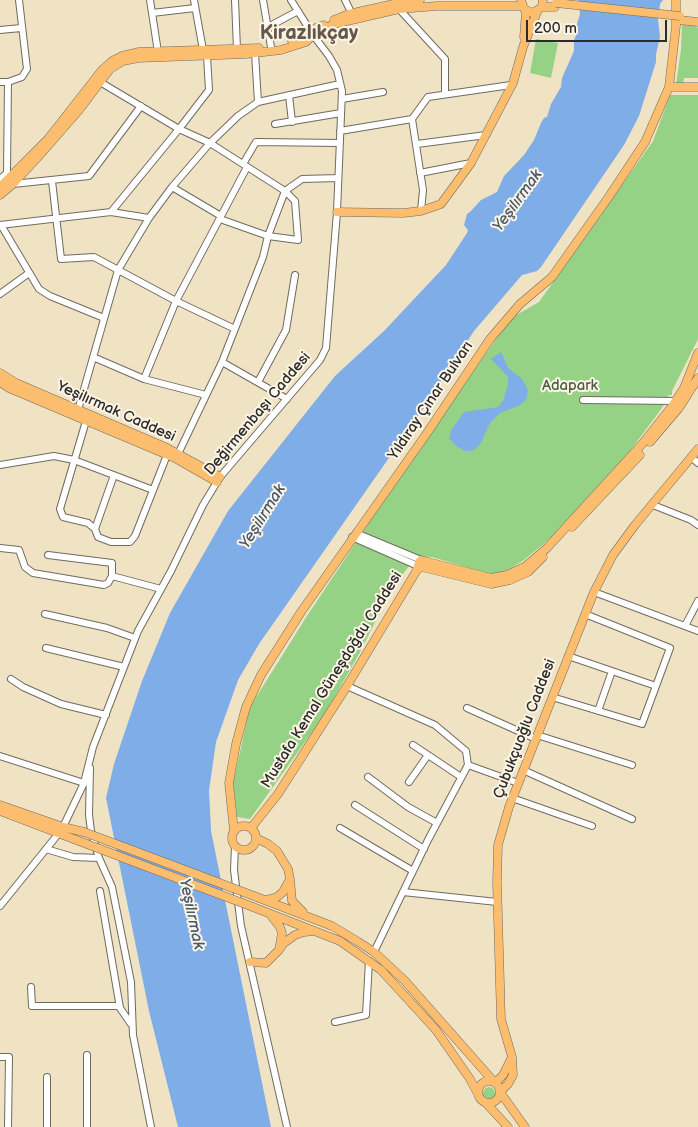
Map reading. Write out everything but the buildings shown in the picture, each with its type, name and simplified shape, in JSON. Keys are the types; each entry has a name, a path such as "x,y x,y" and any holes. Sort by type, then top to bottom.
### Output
{"main road":[{"path":"0,187 48,139 102,70 112,61 122,56 139,52 255,54 281,50 306,42 312,33 352,14 402,2 420,0"},
{"name":"Yıldıray Çınar Bulvarı","path":"234,831 230,783 236,744 246,707 266,667 301,612 490,339 520,304 552,277 645,142 669,87 676,26 676,0"},
{"path":"337,212 403,213 421,211 441,204 471,163 486,135 511,85 523,47 542,5"},
{"path":"0,196 79,110 110,68 123,61 237,49 278,47 334,24 399,9 437,6 523,6 530,13 542,5 556,5 679,18 698,22"},
{"path":"523,6 523,47"},
{"path":"679,18 698,15"},
{"path":"669,87 698,88"},
{"path":"421,565 491,578 526,566 547,548 620,473 679,408 696,376 698,353"},
{"name":"Yeşilırmak Caddesi","path":"0,373 16,383 178,454 218,479"},
{"path":"620,473 696,376"},
{"name":"Yeşilırmak Caddesi","path":"0,382 8,388 167,454 218,479"},
{"name":"Çubukçuoğlu Caddesi","path":"512,1057 501,1020 497,902 498,845 512,798 594,592 613,555 698,448"},
{"name":"Mustafa Kemal Güneşdoğdu Caddesi","path":"251,828 278,794 421,565"},
{"path":"0,805 61,830 79,841 340,941 381,970 436,1030 470,1079 478,1094 508,1127"},
{"path":"0,811 61,830 84,832 309,916 332,926 358,941 374,952 406,981 495,1083 525,1127"},
{"path":"244,825 251,828 254,830 256,838 250,848 242,850 235,846 232,838 234,831 244,825"},
{"path":"256,838 268,844 277,852 288,869 292,901 297,908 309,916"},
{"path":"266,900 277,897 283,892 290,880"},
{"path":"268,912 280,927 282,933 279,950"},
{"path":"250,962 266,963 284,943 295,935 318,931"},
{"path":"495,1083 503,1075 512,1057"},
{"path":"485,1102 495,1101 508,1084 513,1075 512,1057"},
{"path":"478,1094 481,1084 488,1081 495,1083"}],"street":[{"path":"0,82 8,82 22,77 26,69 19,0"},
{"path":"150,0 158,52"},
{"path":"111,212 180,129 209,90 205,53 194,0"},
{"path":"235,0 237,49"},
{"path":"263,0 270,47"},
{"path":"292,2 301,0"},
{"path":"345,0 352,14"},
{"name":"Değirmenbaşı Caddesi","path":"0,906 61,830 84,783 89,759 135,638 218,479 320,360 326,348 337,212 342,98 337,70 292,2"},
{"path":"152,13 195,8"},
{"path":"399,9 445,59 445,94"},
{"path":"268,27 298,12"},
{"path":"0,30 21,28"},
{"path":"255,54 258,102"},
{"path":"0,179 7,173 8,82"},
{"path":"100,82 180,129 210,143 285,191 295,201 298,240 268,236 220,217 172,187"},
{"path":"78,410 118,270 149,218 172,187 210,143 238,116 258,102 340,84"},
{"path":"340,131 412,119 428,97 511,85"},
{"path":"342,98 383,92"},
{"path":"289,95 292,122"},
{"path":"13,184 89,176 141,106"},
{"path":"274,124 341,113"},
{"path":"412,119 417,144 416,156 423,190 421,211"},
{"path":"417,144 486,135"},
{"path":"144,379 176,301 220,217 256,142 340,142"},
{"path":"420,173 471,163"},
{"path":"178,454 222,362 263,257 268,236 285,191 302,179 338,178"},
{"path":"52,181 60,260 94,258 176,301 235,329"},
{"path":"104,318 50,296 40,289 0,225 111,212 149,218"},
{"path":"0,294 29,273"},
{"path":"258,382 286,330 295,274"},
{"path":"93,357 144,379 206,395"},
{"path":"222,362 287,399"},
{"path":"583,400 676,401"},
{"path":"86,421 60,509 63,518 88,523 95,529 98,537 111,542 130,542 135,536 167,454"},
{"path":"0,465 54,456 74,460 153,490"},
{"path":"691,457 698,463"},
{"path":"95,529 114,475"},
{"path":"652,505 691,520 698,525"},
{"path":"354,535 421,565"},
{"path":"0,548 19,550 25,567 33,573 104,585 108,583 112,576 112,563 48,556"},
{"path":"112,576 161,588"},
{"path":"594,592 698,631"},
{"path":"685,626 698,601"},
{"path":"45,614 107,628 135,638"},
{"path":"552,697 642,724 670,648 585,614"},
{"path":"46,648 124,668"},
{"path":"568,656 656,686"},
{"path":"598,711 612,671"},
{"path":"11,679 23,687 61,704 106,715"},
{"path":"347,686 435,725 466,751 468,764 437,822 374,952"},
{"path":"467,708 536,737 632,765"},
{"path":"413,745 461,777"},
{"path":"409,782 428,755"},
{"path":"0,756 84,783"},
{"path":"89,759 89,815 91,831 99,858 112,887 131,982 132,1025 151,1127"},
{"path":"468,764 518,783"},
{"path":"523,770 632,820"},
{"path":"368,777 408,807 437,822"},
{"path":"512,798 592,826"},
{"path":"354,805 424,848"},
{"path":"340,828 413,871"},
{"path":"235,846 234,870 241,926 287,1127"},
{"path":"46,850 73,857 99,858"},
{"path":"100,891 120,1006 132,1025"},
{"path":"403,892 497,902"},
{"path":"335,1022 366,1014 369,961"},
{"path":"31,987 32,1006 120,1006"},
{"path":"87,1127 88,1054"},
{"path":"0,1057 9,1056 8,1127"},
{"path":"47,1077 47,1127"}],"green space":[{"path":"682,25 693,25 698,28 698,78 684,78 683,85 676,85 681,49"},
{"path":"536,39 558,43 551,78 530,73"},
{"name":"Adapark","path":"670,95 698,95 698,339 672,391 672,395 669,395 662,408 609,479 552,537 524,560 506,571 490,574 432,557 413,561 392,588 359,654 323,717 250,819 237,817 233,783 250,707 307,616 402,473 511,318 539,302 653,141"},
{"path":"487,1087 491,1087 495,1093 491,1099 487,1099 483,1095 483,1091"}],"water":[{"name":"Yeşilırmak","path":"578,0 663,0 660,4 658,19 660,37 656,62 639,116 624,145 541,267 537,271 522,275 474,331 421,412 259,644 238,680 216,742 209,790 211,831 271,1127 178,1127 149,1011 106,798 114,764 142,681 170,613 228,511 335,376 384,331 446,265 467,233 468,230 464,225 467,214 481,200 497,192 504,176 524,155 534,140 561,87 562,78 574,51 576,27 580,14"},
{"path":"501,352 508,368 522,379 528,390 526,400 518,406 500,413 490,423 481,443 474,450 465,451 456,446 449,438 452,429 464,412 498,407 503,401 508,385 508,377 491,359"}],"district":[{"name":"Kirazlıkçay","path":"309,34"}]}
